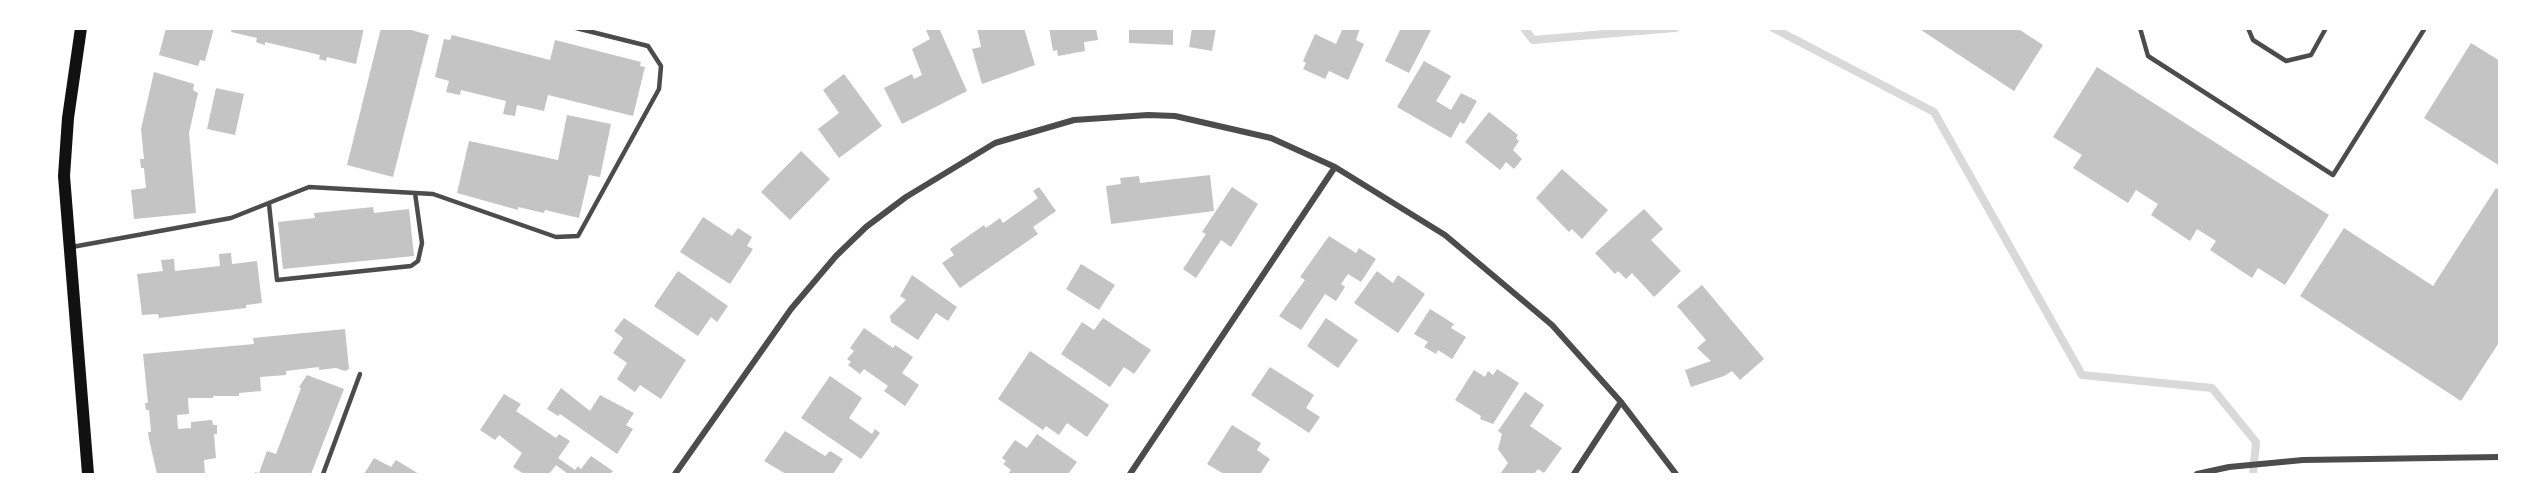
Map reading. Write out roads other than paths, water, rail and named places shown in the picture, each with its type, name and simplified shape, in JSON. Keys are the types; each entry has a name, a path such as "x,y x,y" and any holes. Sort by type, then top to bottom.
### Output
{"main road":[{"path":"81,28 68,118 64,176 88,474"}],"street":[{"path":"675,474 791,309 836,256 866,227 906,197 995,143 1074,120 1128,115 1175,116 1271,138 1335,167 1445,235 1552,324 1621,402 1676,474"},
{"path":"1130,474 1335,167"},
{"path":"1574,474 1621,402"},
{"path":"2197,474 2229,467 2303,460 2499,457"}],"lane":[{"path":"68,248 231,219 309,187 433,194 556,237 578,236 658,89 661,66 648,46 576,28"},
{"path":"2140,28 2148,56 2333,175 2425,28"},
{"path":"2248,28 2253,40 2286,61 2311,55 2326,28"},
{"path":"269,204 277,280 411,266 418,261 422,243 415,193"},
{"path":"322,474 360,374"}],"waterway":[{"path":"1524,28 1533,40 1675,28"},
{"path":"1773,28 1934,112 2082,375 2212,388 2256,442 2253,474"}]}
